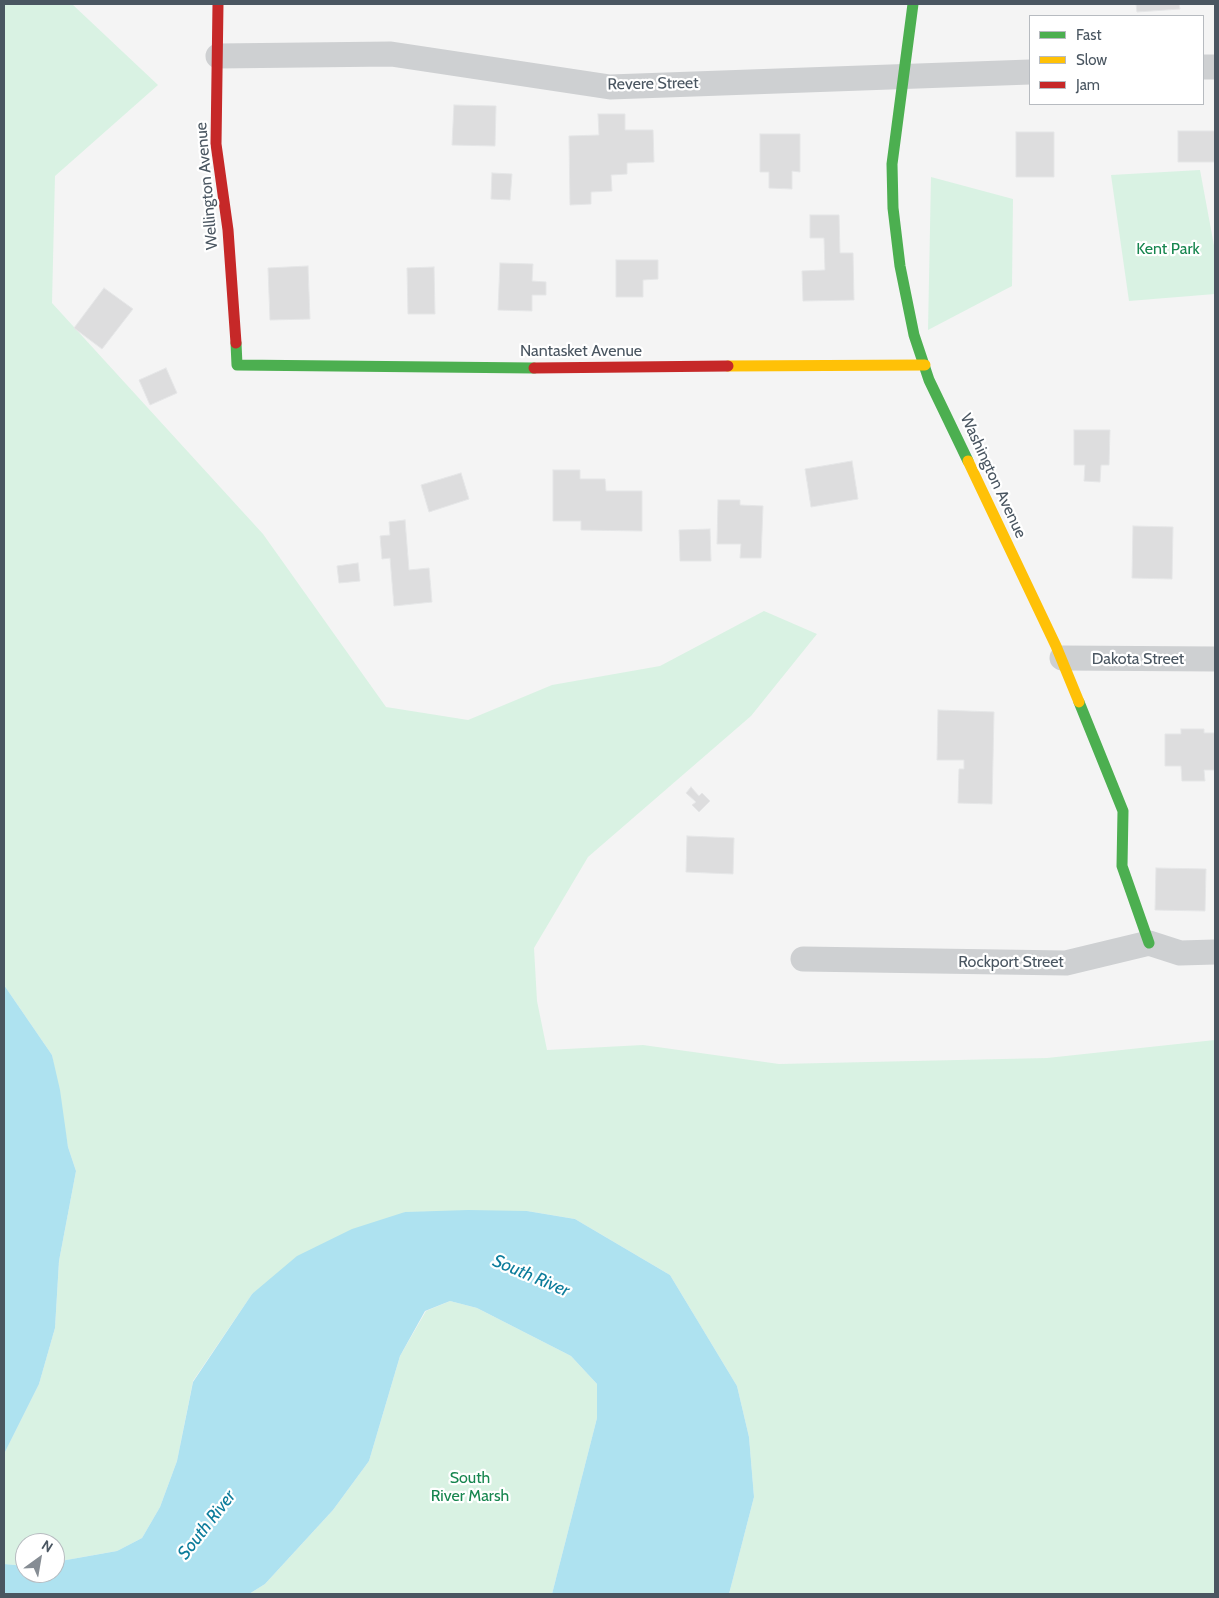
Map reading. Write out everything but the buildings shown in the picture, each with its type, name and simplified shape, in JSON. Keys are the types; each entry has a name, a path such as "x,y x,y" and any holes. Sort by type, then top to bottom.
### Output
{"street":[{"name":"Wellington Avenue","path":"218,4 216,144 228,230 237,365"},
{"name":"Washington Avenue","path":"913,4 892,164 893,208 900,266 914,335 924,365 1062,658 1123,811 1122,866 1149,943"},
{"name":"Revere Street","path":"218,56 391,54 610,87 1029,72"},
{"name":"Nantasket Avenue","path":"237,365 521,368 924,365"},
{"name":"Dakota Street","path":"1062,658 1215,659"},
{"path":"1149,943 1180,953 1215,952"},
{"name":"Rockport Street","path":"803,959 1066,963 1149,943"}],"green space":[{"path":"4,4 72,4 158,85 55,176 52,303 263,534 386,707 468,720 552,685 660,666 764,611 817,634 751,716 588,857 534,948 537,1001 547,1050 643,1045 779,1064 1047,1058 1215,1040 1215,1594 729,1594 754,1497 749,1437 737,1386 670,1275 575,1219 527,1211 405,1212 252,1294 193,1381 177,1461 160,1507 142,1538 117,1551 65,1560 65,1533 15,1533 15,1565 4,1564 4,1454 39,1384 55,1328 59,1261 76,1171 68,1147 52,1055 4,985"},
{"name":"Kent Park","path":"1200,170 1215,251 1215,294 1129,301 1111,175"},
{"path":"931,177 1013,199 1012,286 928,330"},
{"name":"South River Marsh","path":"450,1301 477,1308 571,1356 597,1384 597,1418 552,1594 249,1594 265,1584 333,1510 369,1461 400,1356 426,1311"}],"water":[{"path":"4,985 52,1055 60,1090 68,1147 76,1171 59,1261 55,1328 39,1384 4,1454"},
{"name":"South River","path":"527,1211 575,1219 670,1275 737,1386 749,1437 754,1497 729,1594 552,1594 597,1418 597,1384 571,1356 477,1308 450,1301 425,1311 400,1356 369,1461 333,1510 265,1584 249,1594 4,1594 4,1564 15,1565 15,1583 65,1583 65,1560 117,1551 142,1538 160,1507 177,1461 193,1382 252,1294 297,1256 352,1229 405,1212"}],"traffic: fast":[{"path":"913,4 892,164 893,208 900,266 914,335 929,380 968,461"},
{"path":"236,343 237,365 534,368"},
{"path":"1079,702 1123,811 1122,866 1149,943"}],"traffic: slow":[{"path":"728,366 925,365"},
{"path":"968,461 1056,646 1079,702"}],"traffic: jam":[{"path":"218,4 216,144 228,230 236,343"},
{"path":"534,368 728,366"}]}
